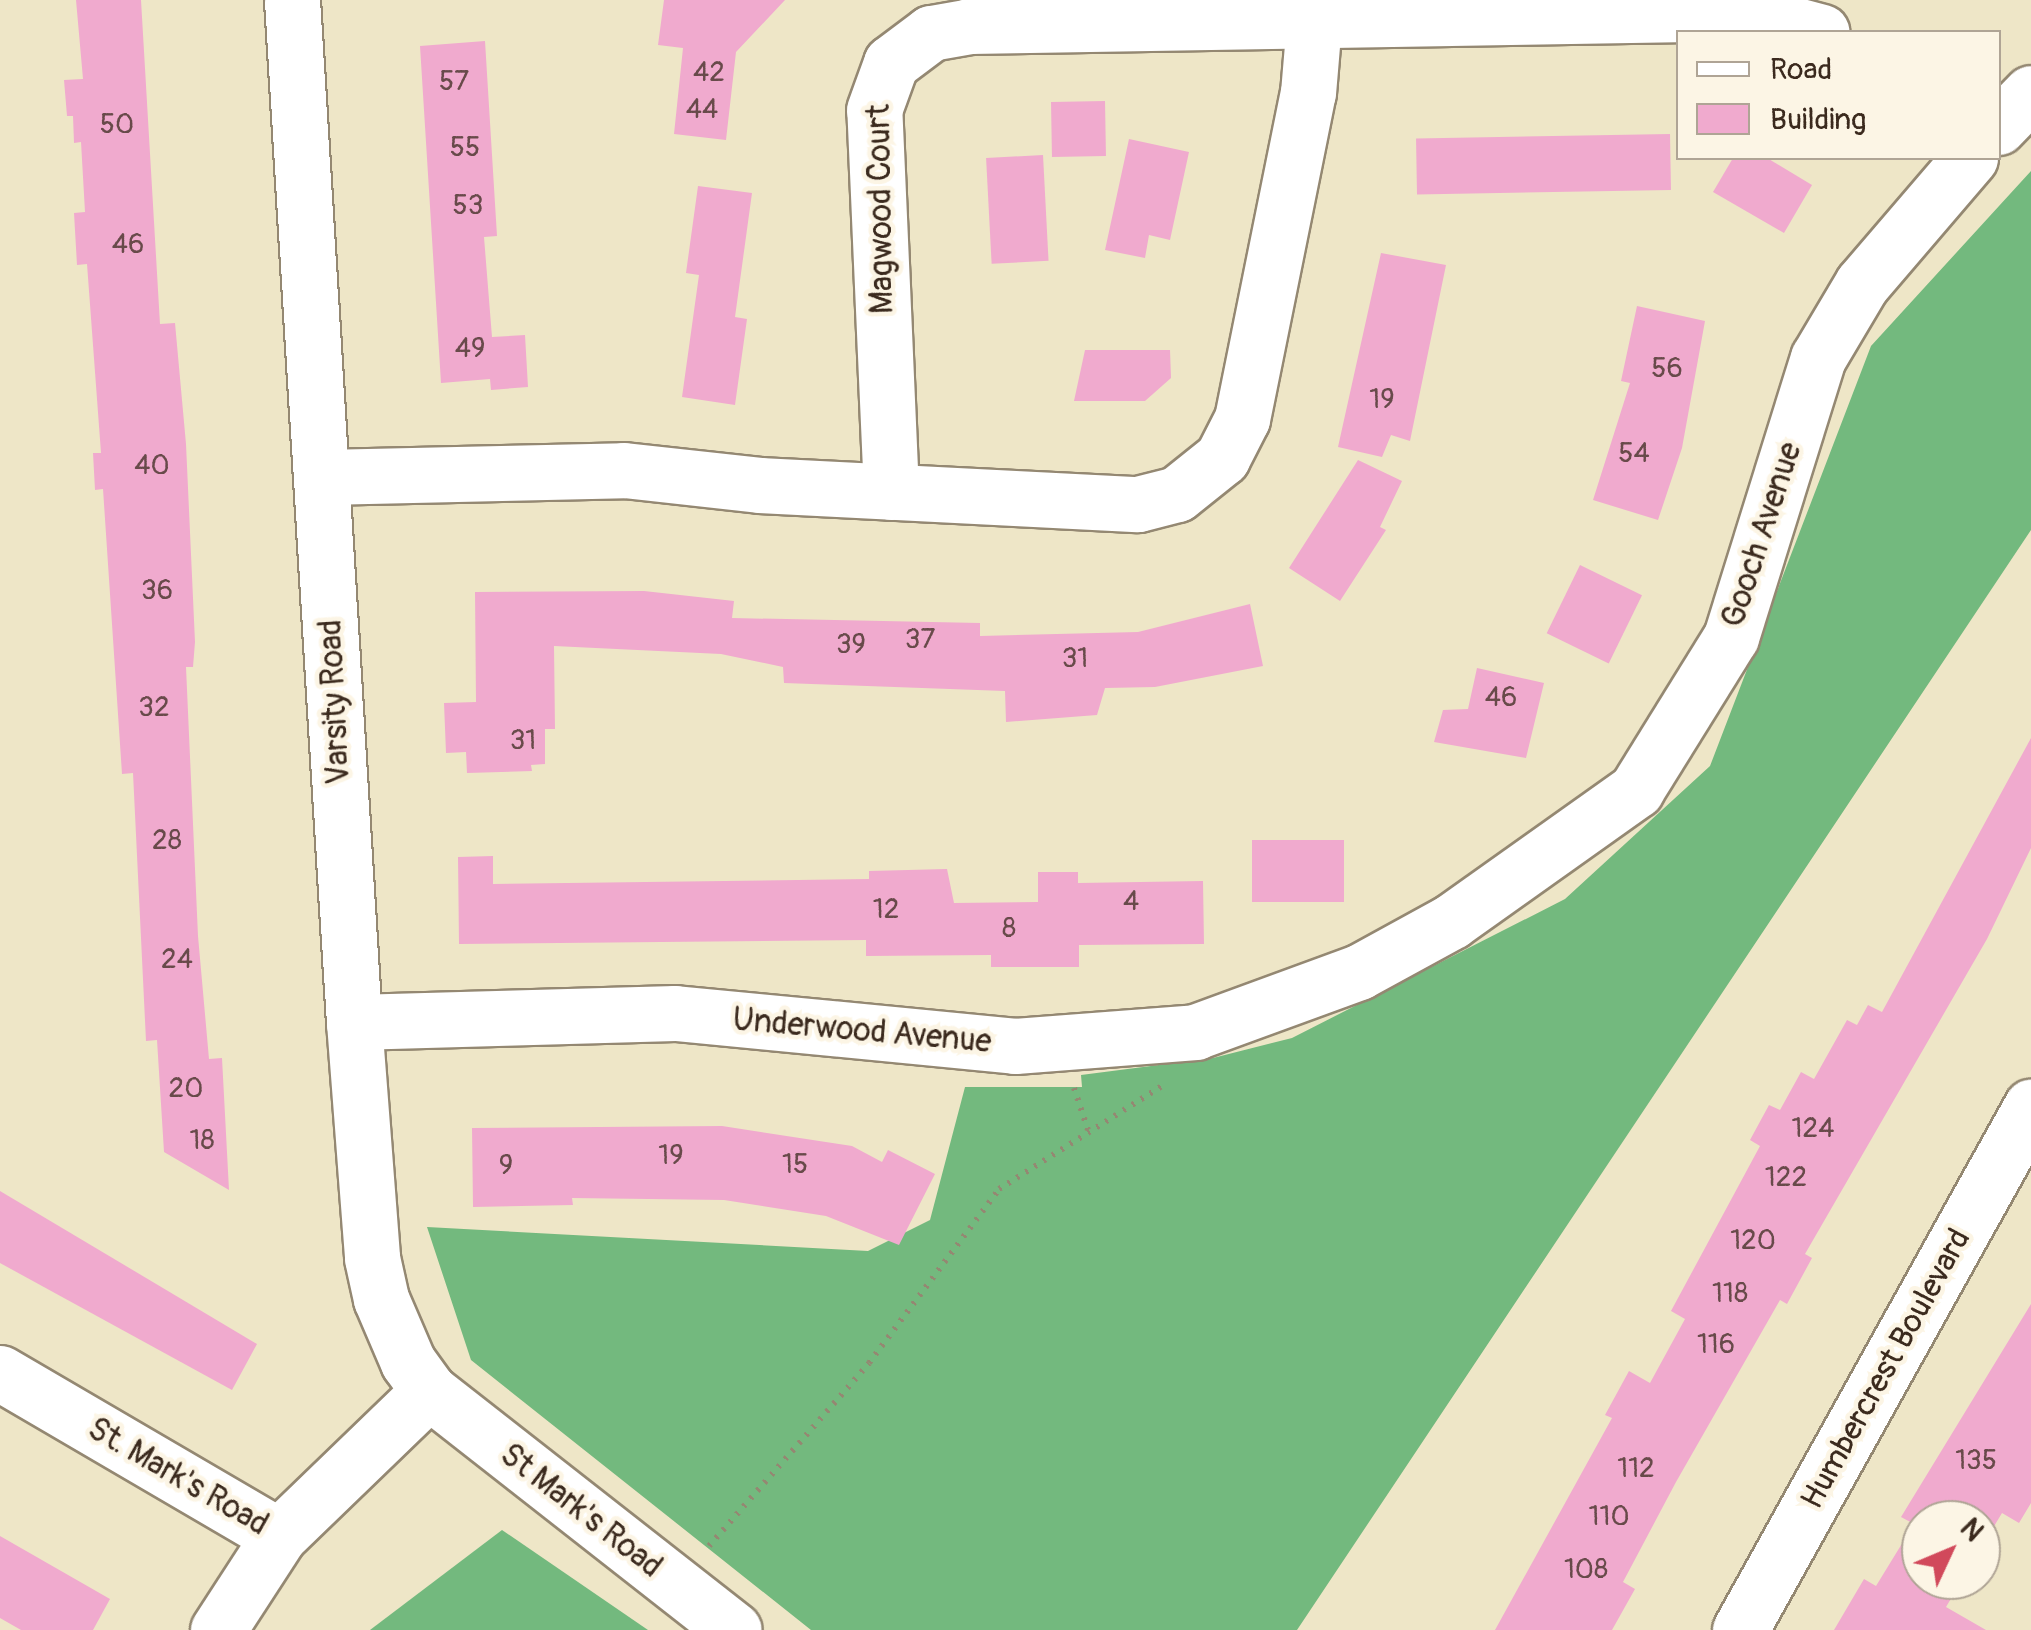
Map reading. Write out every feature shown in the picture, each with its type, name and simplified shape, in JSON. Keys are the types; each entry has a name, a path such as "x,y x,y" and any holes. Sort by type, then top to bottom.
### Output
{"street":[{"name":"Varsity Road","path":"292,0 372,1258 391,1330 429,1391"},
{"name":"Magwood Court","path":"892,492 874,110 879,85 900,53 932,32 956,26 1751,13 1815,30"},
{"path":"322,477 624,470 892,492 1138,504 1177,494 1212,468 1242,419 1308,93 1314,21"},
{"name":"Gooch Avenue","path":"2001,124 2031,93"},
{"name":"Gooch Avenue","path":"1359,972 1452,921 1636,790 1731,637 1818,358 1862,284 1966,160"},
{"name":"Underwood Avenue","path":"354,1022 675,1013 1015,1046 1195,1032 1359,972"},
{"name":"Humbercrest Boulevard","path":"1740,1630 2031,1108"},
{"name":"St. Mark's Road","path":"0,1373 280,1536 429,1391"},
{"name":"St Mark's Road","path":"429,1391 734,1630"},
{"path":"218,1630 280,1536"}],"path":[{"path":"713,1541 870,1362 999,1190 1174,1076"},
{"path":"1081,1109 1088,1130"}],"green space":[{"path":"2031,171 2031,530 1297,1630 811,1630 471,1360 427,1227 868,1251 930,1220 965,1087 1082,1087 1081,1075 1213,1058 1292,1038 1565,899 1710,766 1871,346"},
{"path":"502,1530 648,1630 370,1630"}],"building":[{"path":"76,0 141,0 160,324 175,323 186,444 195,642 193,667 186,667 198,936 209,1059 222,1058 229,1190 164,1152 157,1040 146,1041 133,773 122,774 103,489 95,490 93,453 101,453 87,264 77,265 74,213 85,212 81,142 74,143 73,116 67,116 64,80 83,79"},
{"path":"664,0 785,0 736,52 726,140 674,134 683,48 658,45"},
{"path":"485,41 497,236 484,237 492,337 525,335 528,387 491,390 490,379 441,383 420,46"},
{"path":"1105,101 1106,156 1052,157 1051,102"},
{"path":"1670,134 1671,190 1417,194 1416,138"},
{"path":"1129,139 1189,152 1170,240 1149,235 1145,258 1105,250"},
{"path":"1043,155 1049,261 992,264 986,158"},
{"path":"1732,160 1770,160 1812,185 1784,233 1713,192"},
{"path":"698,186 752,193 735,317 747,319 735,405 682,397 699,275 686,273"},
{"path":"1381,253 1446,265 1410,441 1391,435 1382,457 1338,447"},
{"path":"1637,306 1705,321 1682,448 1658,520 1593,500 1630,383 1621,381"},
{"path":"1085,350 1170,350 1171,378 1145,401 1074,401"},
{"path":"1358,460 1402,481 1380,527 1386,530 1340,601 1289,568"},
{"path":"1580,565 1642,595 1609,664 1547,633"},
{"path":"644,591 734,601 732,618 980,623 980,636 1138,632 1250,604 1263,666 1155,687 1105,688 1097,715 1006,722 1005,691 784,683 783,667 721,654 554,646 555,729 545,729 545,764 531,765 532,771 467,773 466,752 446,753 444,703 476,702 475,592"},
{"path":"1477,668 1544,683 1526,758 1434,742 1443,710 1468,709"},
{"path":"2031,738 2031,848 1987,939 1805,1254 1812,1258 1787,1304 1780,1300 1676,1482 1623,1582 1635,1589 1612,1630 1495,1630 1612,1418 1605,1415 1629,1371 1650,1383 1685,1319 1671,1311 1760,1146 1750,1140 1769,1105 1780,1110 1801,1072 1814,1079 1847,1020 1857,1025 1868,1005 1882,1012"},
{"path":"1252,840 1344,840 1344,902 1252,902"},
{"path":"493,856 493,884 869,879 869,871 947,869 954,903 1038,902 1038,872 1078,872 1078,883 1203,881 1204,944 1079,945 1079,967 991,967 991,955 866,956 866,940 459,944 458,857"},
{"path":"722,1126 852,1146 882,1162 888,1150 935,1174 899,1245 826,1216 724,1200 572,1198 573,1205 473,1207 472,1128"},
{"path":"0,1191 257,1344 232,1390 0,1263"},
{"path":"2031,1304 2031,1503 2019,1523 2001,1515 2001,1500 1911,1500"},
{"path":"0,1536 110,1599 93,1630 21,1630 0,1618"},
{"path":"1901,1545 1901,1600 1950,1600 1946,1607 1986,1630 1834,1630 1864,1579 1876,1586"}]}
